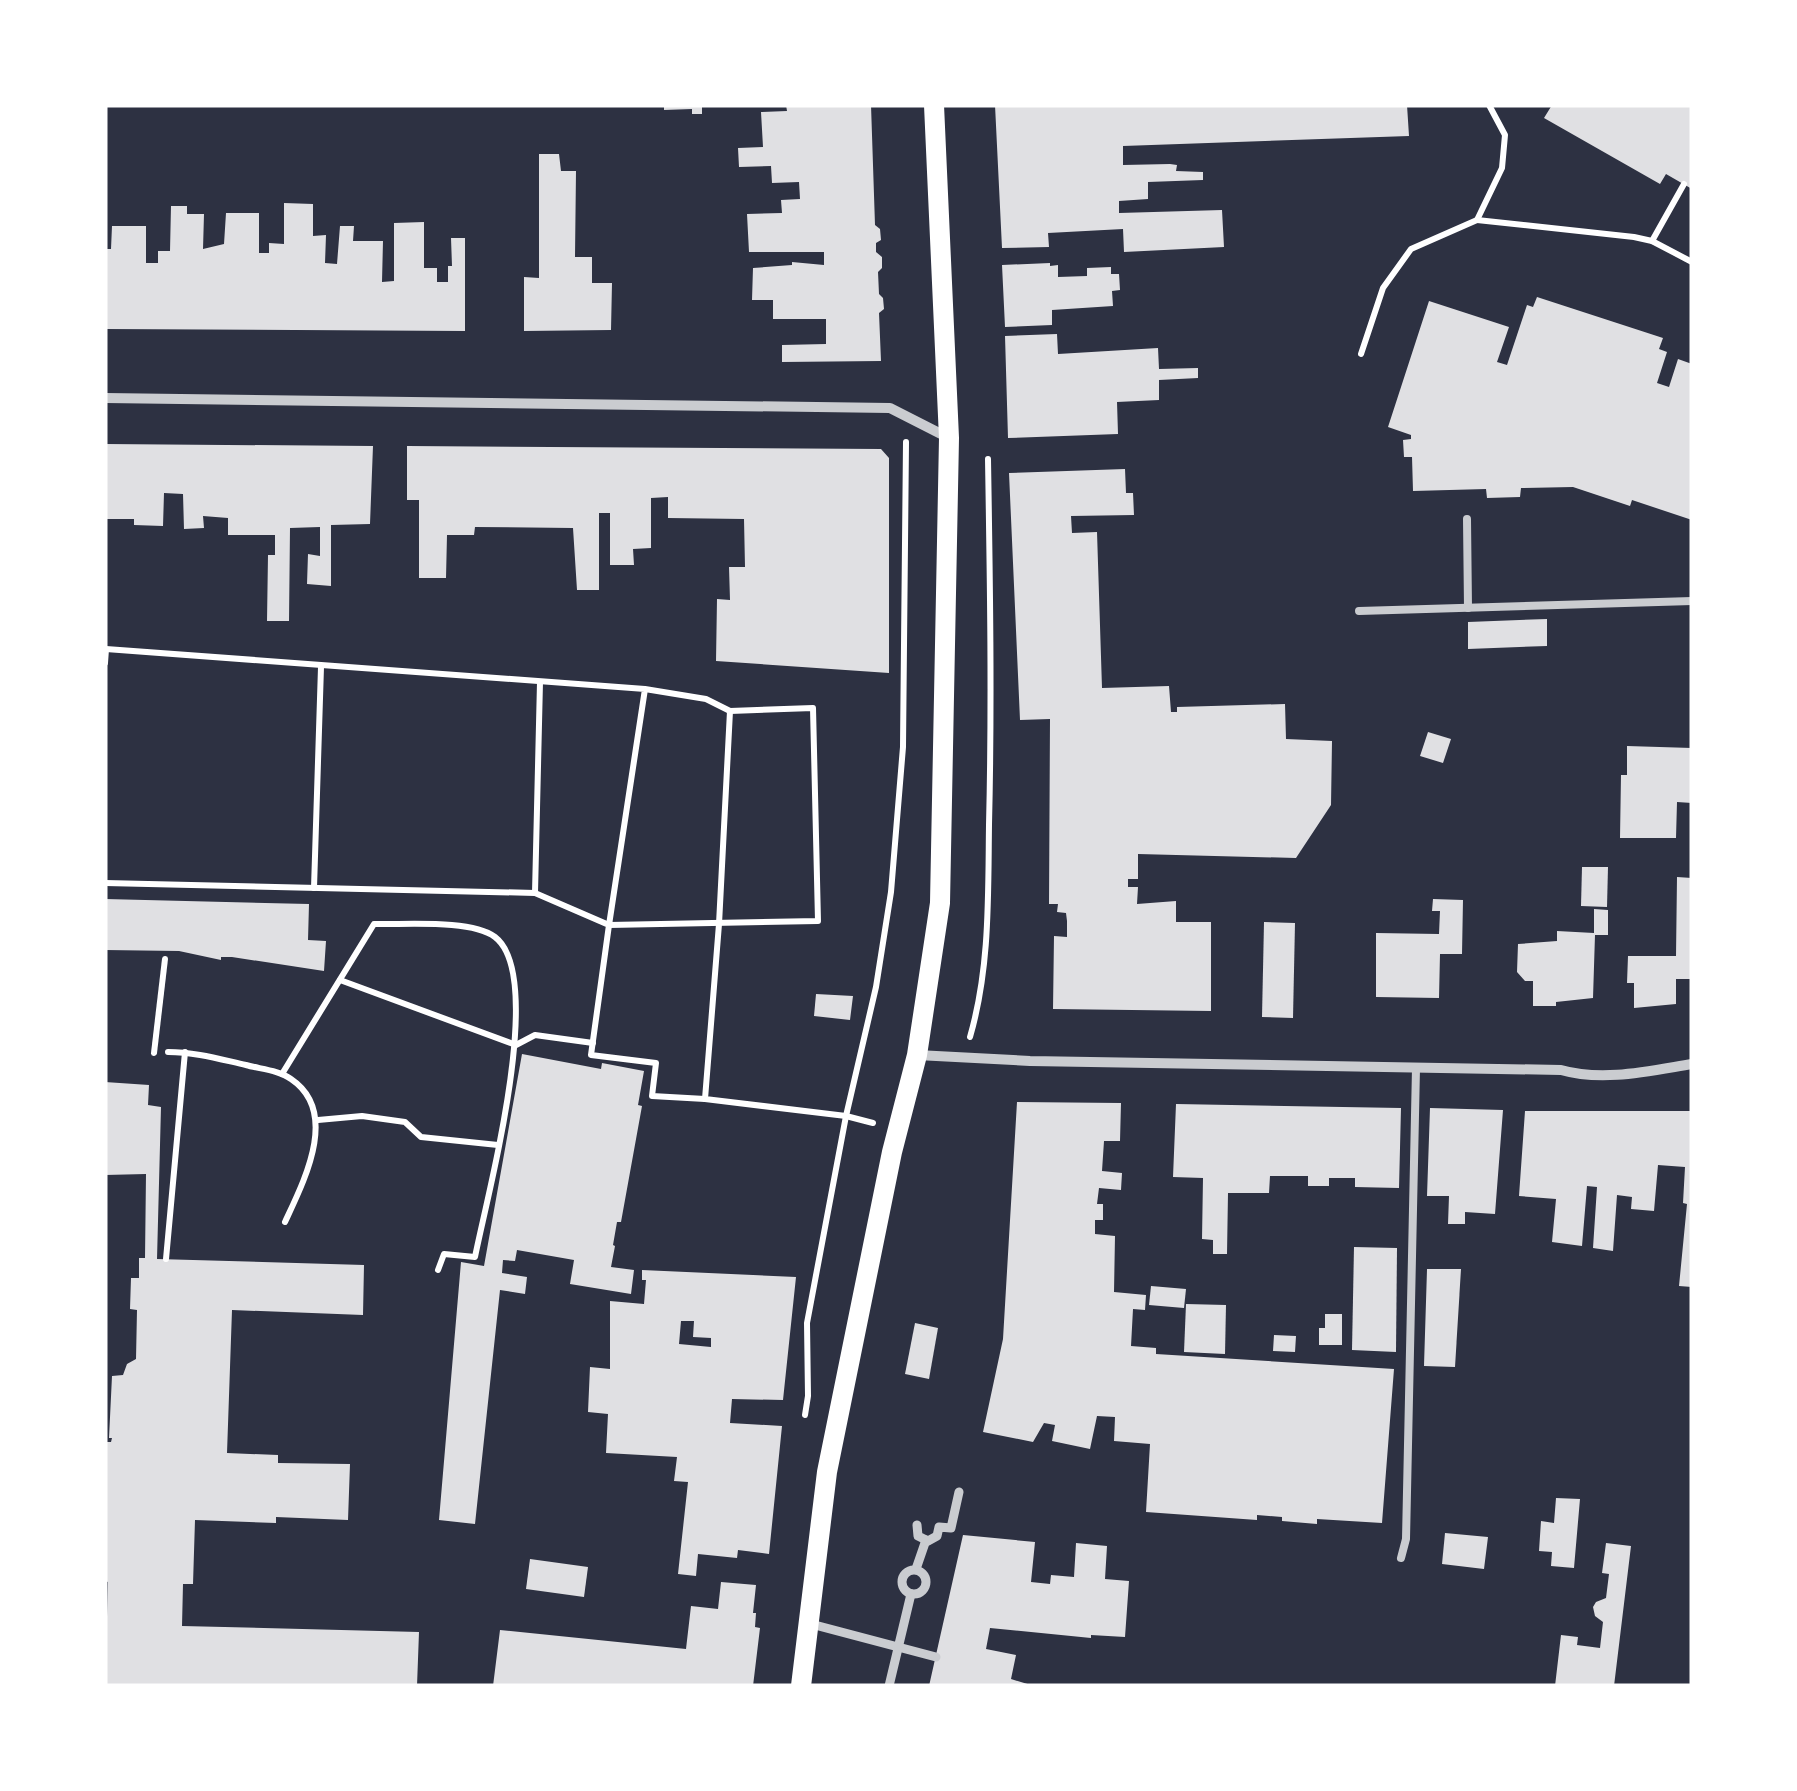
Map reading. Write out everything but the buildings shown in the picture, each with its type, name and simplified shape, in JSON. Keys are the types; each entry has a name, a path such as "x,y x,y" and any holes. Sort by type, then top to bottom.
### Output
{"main road":[{"path":"801,1686 827,1472 892,1152 916,1054 940,903 949,438 934,105"}],"street":[{"path":"105,398 890,408 949,438"},
{"path":"916,1054 1560,1070 1582,1076 1692,1064"},
{"path":"917,1525 918,1536 926,1540 934,1539 939,1527 952,1528 959,1492"},
{"path":"916,1569 926,1540"},
{"path":"916,1569 925,1576 925,1586 919,1593 910,1594 904,1590 902,1577 916,1569"},
{"path":"890,1686 910,1594"},
{"path":"809,1623 936,1657"}],"lane":[{"path":"1467,519 1468,608"},
{"path":"1358,611 1692,601"},
{"path":"1401,1558 1406,1539 1416,1068"}],"path":[{"path":"1478,220 1502,168 1505,135 1489,105"},
{"path":"1652,241 1684,184"},
{"path":"1361,354 1382,288 1411,249 1478,220 1652,241 1692,262"},
{"path":"804,1423 808,1396 806,1323 846,1116 876,988 891,892 902,748 906,416"},
{"path":"964,1058 984,976 988,913 988,459"},
{"path":"105,663 106,648 645,689 706,699 730,711 812,708 818,921 609,925 536,892 105,883"},
{"path":"314,888 320,667"},
{"path":"536,892 540,682"},
{"path":"645,689 591,1054 656,1063 652,1096 846,1116 890,1127 892,1152"},
{"path":"705,1099 730,711"},
{"path":"282,1074 374,924 473,928 496,937 512,960 517,980 516,1044 475,1257 444,1254 438,1270"},
{"path":"154,1053 166,959"},
{"path":"340,980 516,1044 536,1035 593,1043"},
{"path":"168,1052 185,1052 282,1074 305,1092 318,1120 308,1170 284,1222"},
{"path":"166,1259 185,1052"},
{"path":"318,1120 362,1116 405,1122 420,1137 498,1145"}]}
